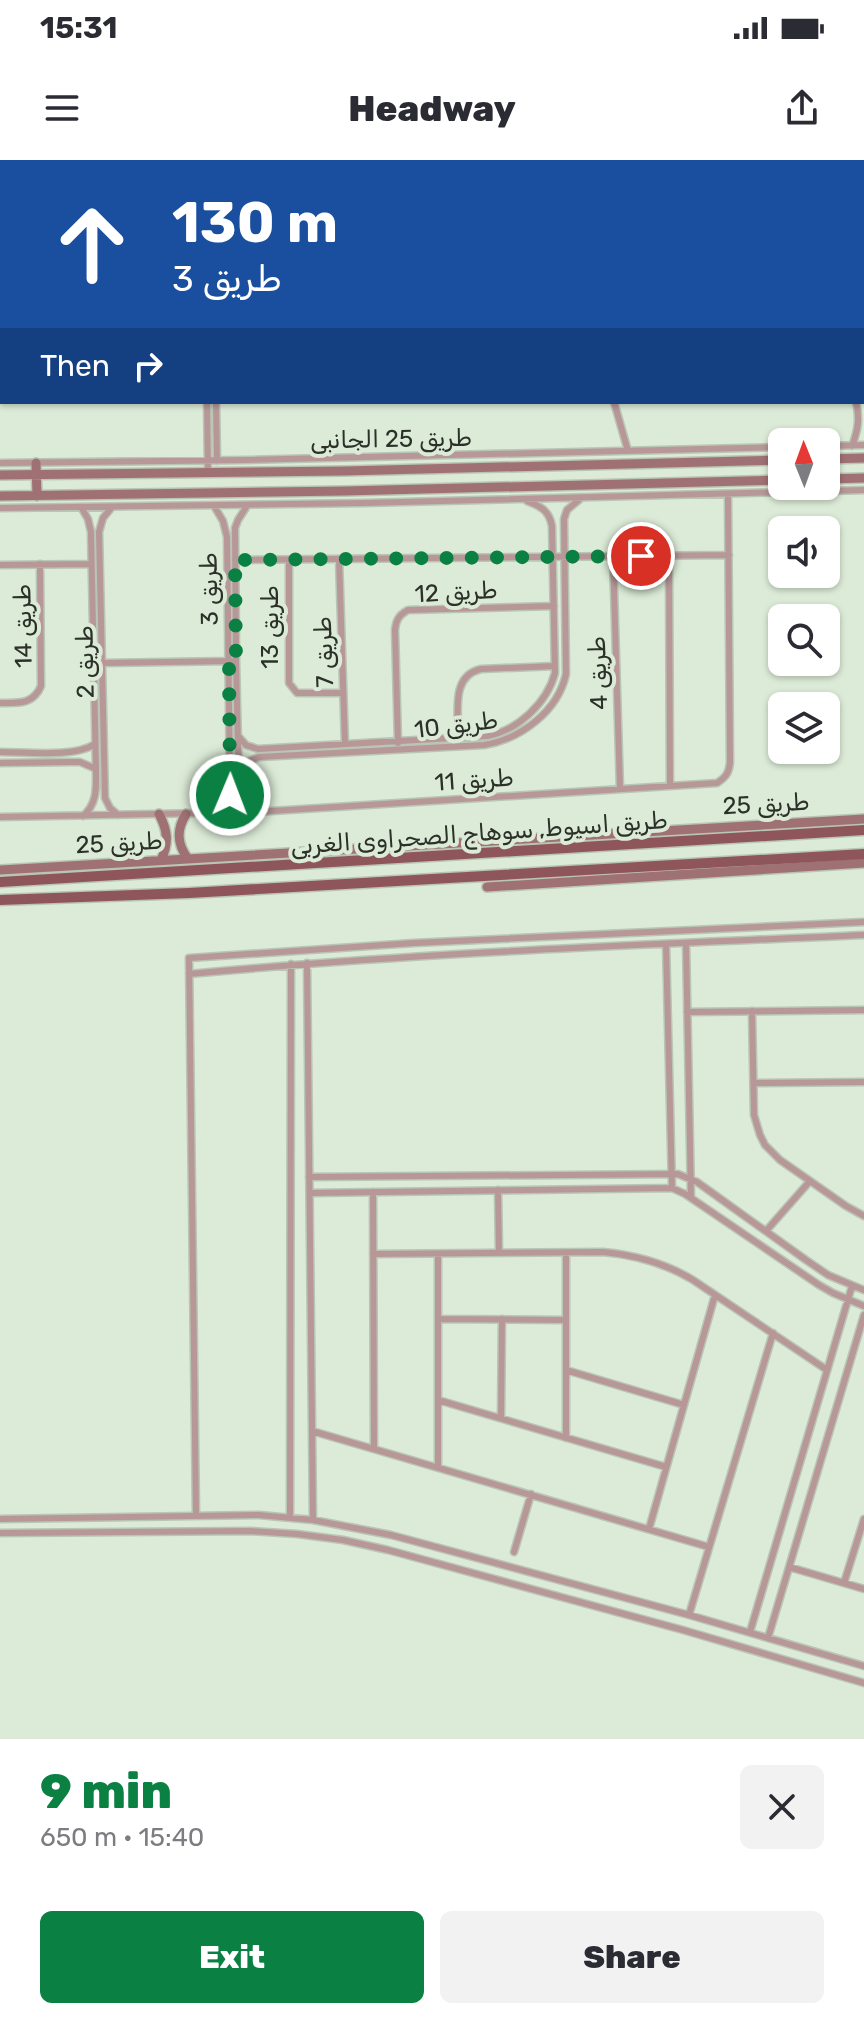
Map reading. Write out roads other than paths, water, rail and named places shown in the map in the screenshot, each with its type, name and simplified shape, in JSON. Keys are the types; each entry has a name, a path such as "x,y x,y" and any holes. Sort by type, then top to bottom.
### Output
{"main road":[{"name":"طريق اسيوط, سوهاج الصحراوى الغربى","path":"0,882 864,830"},
{"name":"طريق اسيوط, سوهاج الصحراوى الغربى","path":"0,900 487,881 864,854"}],"street":[{"path":"207,404 208,461 212,473"},
{"path":"212,473 217,461 216,404"},
{"path":"615,404 628,451"},
{"path":"852,446 859,427 856,404"},
{"path":"840,446 864,445"},
{"name":"طريق 25 الجانبى","path":"0,463 217,461 768,447"},
{"path":"693,449 693,462"},
{"path":"455,455 455,468"},
{"path":"840,459 864,458"},
{"path":"0,475 344,471 768,460"},
{"path":"36,463 37,496"},
{"path":"344,471 345,491"},
{"path":"840,479 864,478"},
{"path":"0,496 768,480"},
{"path":"667,482 668,496"},
{"path":"0,508 214,506 864,490"},
{"path":"153,494 153,506"},
{"name":"طريق 11","path":"0,817 256,812 717,783 729,771 728,494"},
{"name":"طريق 10","path":"239,772 247,762 259,757 484,745 519,733 549,707 564,686 564,519 567,510 580,498"},
{"path":"520,499 542,507 552,526 555,669"},
{"name":"طريق 3","path":"217,813 227,802 230,788 235,528 248,505"},
{"name":"طريق 3","path":"214,506 223,521 227,537 240,795 243,802 256,812"},
{"name":"طريق 2","path":"81,507 90,526 96,769 95,799 83,816"},
{"name":"طريق 2","path":"112,507 103,518 99,532 105,798 118,815"},
{"path":"235,560 729,555"},
{"path":"669,556 670,786"},
{"name":"طريق 4","path":"613,557 620,789"},
{"name":"طريق 7","path":"339,559 345,744"},
{"name":"طريق 13","path":"289,560 289,683 297,693 343,693"},
{"name":"طريق 14","path":"0,703 27,702 33,699 41,686 40,564"},
{"path":"0,565 91,564"},
{"name":"طريق 12","path":"398,750 395,630 400,614 408,610 554,606"},
{"path":"94,664 232,661"},
{"path":"458,738 460,684 472,671 555,669 566,674"},
{"name":"طريق 10","path":"238,736 246,745 258,749 497,734 516,724 543,698 549,691 555,669"},
{"path":"497,734 499,742"},
{"path":"0,752 80,752 95,744"},
{"path":"0,763 71,762 96,769"},
{"path":"159,814 167,832 161,860"},
{"path":"186,814 179,832 182,851 188,859"},
{"name":"طريق 25","path":"0,870 864,819"},
{"path":"487,881 864,863"},
{"path":"196,1516 189,958 414,943 864,922"},
{"path":"189,974 494,951 864,935"},
{"path":"686,943 691,1197"},
{"path":"666,944 672,1188"},
{"path":"307,963 313,1520"},
{"path":"290,1517 291,964"},
{"path":"687,1012 864,1010"},
{"path":"752,1011 754,1115 765,1145 780,1160 864,1216"},
{"path":"754,1083 864,1082"},
{"path":"309,1177 672,1173 691,1178 828,1275 864,1290"},
{"path":"766,1231 810,1181"},
{"path":"310,1193 672,1188 691,1197 819,1285 864,1306"},
{"path":"498,1190 499,1253"},
{"path":"373,1192 374,1449"},
{"path":"373,1254 603,1252 639,1257 675,1270 827,1370"},
{"path":"566,1253 566,1438"},
{"path":"438,1254 438,1467"},
{"path":"750,1632 852,1286"},
{"path":"649,1529 715,1295"},
{"path":"768,1638 864,1315"},
{"path":"438,1319 566,1320"},
{"path":"501,1418 502,1319"},
{"path":"689,1615 773,1333"},
{"path":"566,1370 684,1405"},
{"path":"438,1400 666,1467"},
{"path":"312,1431 709,1547"},
{"path":"514,1552 531,1494"},
{"path":"0,1519 259,1515 313,1520 391,1535 689,1615 864,1666"},
{"path":"844,1583 864,1521"},
{"path":"0,1533 250,1531 343,1540 683,1630 864,1683"},
{"path":"789,1567 864,1589"}]}
